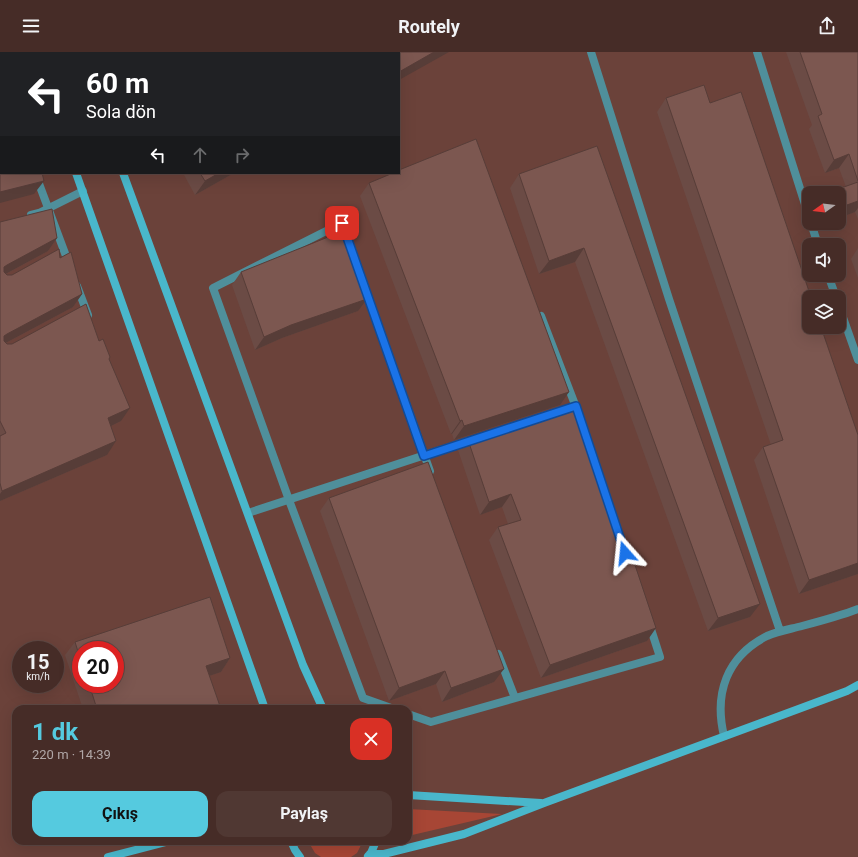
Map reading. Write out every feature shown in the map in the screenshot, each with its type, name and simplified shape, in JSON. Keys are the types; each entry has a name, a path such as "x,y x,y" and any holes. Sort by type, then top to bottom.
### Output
{"main road":[{"path":"76,174 264,705"},
{"path":"123,174 303,664 321,705"},
{"path":"368,856 383,855 464,834 847,691 858,685"},
{"path":"412,794 544,803"},
{"path":"108,857 154,845"},
{"path":"293,845 300,857"},
{"path":"368,856 374,845"}],"street":[{"path":"591,52 669,299 780,631"},
{"path":"757,52 802,195"},
{"path":"35,174 59,251 72,274 82,308 90,321"},
{"path":"26,216 39,213 83,191"},
{"path":"383,705 363,698 289,500 213,288 342,223 433,478"},
{"path":"539,311 572,407 581,420"},
{"path":"846,326 858,360"},
{"path":"248,514 485,436"},
{"path":"591,450 608,502"},
{"path":"724,736 721,725 720,700 722,688 728,674 746,651 768,636 780,631 842,615 858,609"},
{"path":"412,715 431,722 660,657 645,612"},
{"path":"496,647 515,698"}],"shaded area":[{"path":"400,52 858,52 858,857 0,857 0,174 400,174"},
{"path":"412,809 502,814 412,835"},
{"path":"310,845 361,845 357,853 351,857 321,857 315,853"}],"building":[{"path":"400,52 434,52 400,71"},
{"path":"800,52 858,52 858,181 849,154 834,160 818,116 822,114"},
{"path":"704,85 710,103 741,92 802,271 802,282 806,282 809,290 802,290 802,334 823,334 858,435 858,563 809,580 763,447 783,440 666,98"},
{"path":"476,139 569,392 464,426 462,420 460,421 369,183 391,174 400,174 400,170"},
{"path":"597,146 760,604 718,618 584,248 549,261 519,174"},
{"path":"0,174 42,174 44,181 0,192"},
{"path":"201,174 217,174 205,181"},
{"path":"858,182 858,201 847,205 846,186"},
{"path":"52,209 57,238 7,265 4,267 4,272 7,275 12,275 59,249 60,258 71,252 82,294 7,334 4,336 4,341 7,344 12,344 86,304 99,341 103,339 110,357 109,359 130,408 108,418 116,441 2,491 0,483 0,436 6,433 0,421 0,222"},
{"path":"343,231 367,299 291,325 264,337 241,272"},
{"path":"573,403 574,407 577,405 605,491 633,559 656,628 550,665 498,527 521,520 511,494 489,502 467,437"},
{"path":"428,462 504,669 451,688 445,671 399,688 329,498"},
{"path":"210,597 230,658 206,666 220,705 96,705 92,693 124,693 124,641 78,641"}],"route":[{"path":"342,223 424,456 576,406 625,553"}]}
